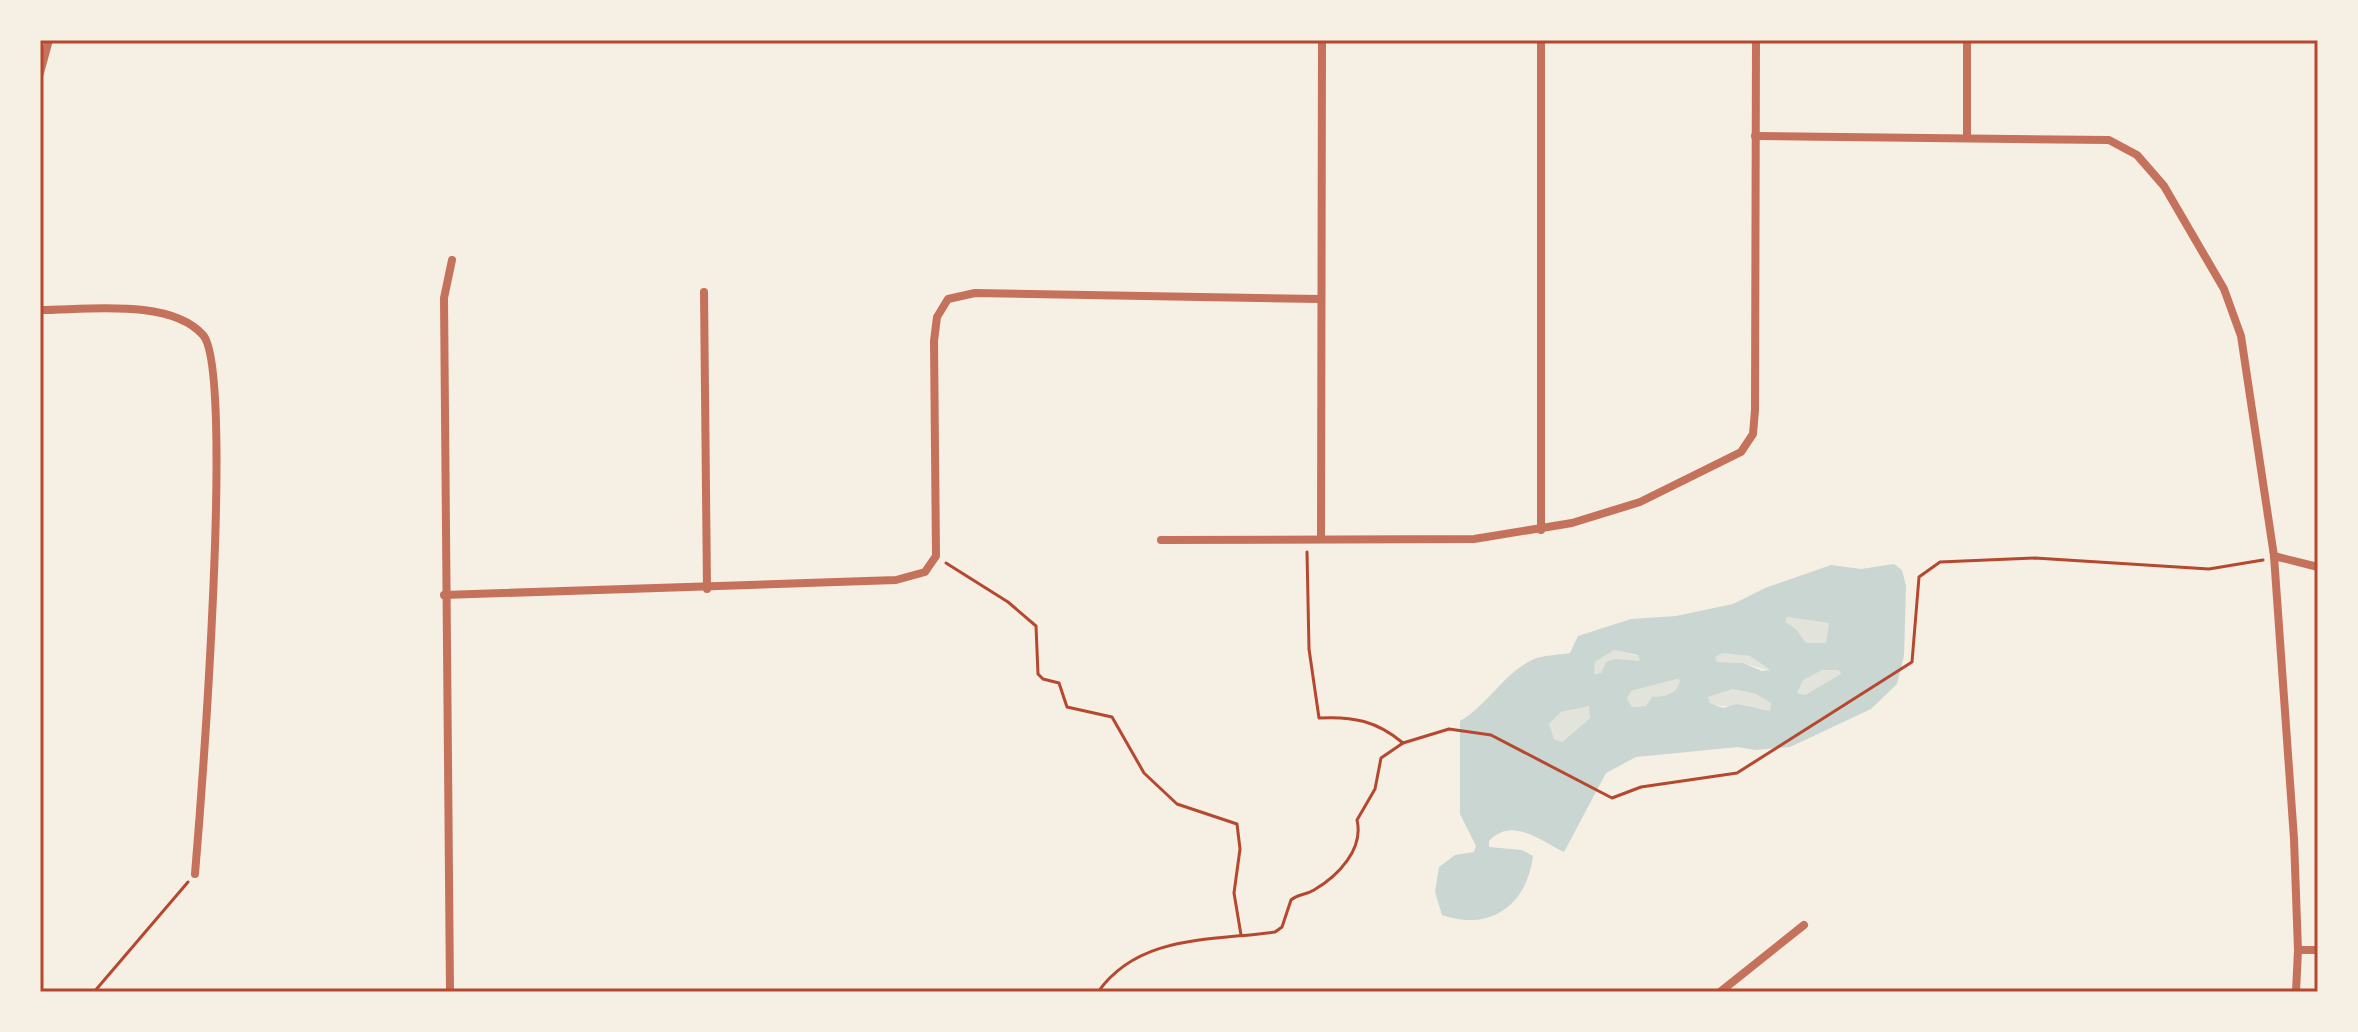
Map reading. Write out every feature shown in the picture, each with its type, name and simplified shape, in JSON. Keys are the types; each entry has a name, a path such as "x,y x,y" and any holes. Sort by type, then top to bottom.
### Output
{"street":[{"path":"40,73 49,40"},
{"path":"1321,539 1322,40"},
{"path":"1541,40 1541,530"},
{"path":"1161,540 1474,539 1541,530 1640,502 1741,452 1753,434 1756,40"},
{"path":"1967,40 1967,137"},
{"path":"1755,136 2109,140 2137,155 2164,186 2224,289 2241,336 2274,556 2298,950 2296,992"},
{"path":"450,992 444,595 444,298 452,260"},
{"path":"704,292 707,589"},
{"path":"444,595 707,589 896,580 925,572 936,556 934,341 937,317 948,299 975,293 1320,299"},
{"path":"40,310 142,310 179,316 206,337 214,371 215,582 195,874"},
{"path":"2274,556 2318,567"},
{"path":"1720,992 1804,925"},
{"path":"2298,950 2318,950"}],"path":[{"path":"1306,539 1309,649 1319,718 1364,719 1386,729 1403,743"},
{"path":"936,556 1008,602 1036,626 1038,674 1059,683 1067,707 1112,717 1144,773 1177,804 1237,824 1240,849 1234,893 1241,935"},
{"path":"1098,992 1112,973 1145,952 1275,932 1282,927 1291,900 1323,884 1355,850 1359,836 1357,820 1375,789 1381,758 1403,743 1449,729 1491,735 1612,798 1641,787 1737,773 1912,662 1916,655 1915,601 1919,577 1940,562 2035,558 2209,569 2274,556"},
{"path":"94,992 195,874"}],"shaded area":[{"path":"1894,564 1902,570 1906,586 1904,656 1897,684 1871,709 1790,747 1755,750 1738,747 1636,757 1606,773 1564,852 1535,836 1516,831 1498,834 1489,841 1489,847 1522,850 1533,856 1523,888 1503,910 1476,920 1442,915 1435,892 1439,867 1455,855 1474,852 1476,846 1460,814 1460,721 1479,707 1512,673 1536,658 1570,653 1578,636 1631,619 1676,616 1733,604 1765,588 1831,565 1861,569","holes":["1787,617 1829,623 1826,643 1806,643 1796,629 1785,622","1614,650 1638,655 1640,661 1615,659 1606,662 1601,673 1594,674 1595,662","1723,653 1750,656 1770,670 1762,671 1743,663 1717,662 1715,657","1822,670 1839,670 1841,674 1805,695 1797,693 1803,680","1680,680 1674,692 1652,697 1646,706 1632,707 1627,699 1631,691","1733,689 1756,694 1771,703 1770,711 1737,704 1723,708 1710,703 1708,697","1589,706 1590,718 1562,742 1554,739 1549,724 1561,712"]},
{"path":"1787,617 1829,623 1826,643 1806,643 1796,629 1784,622"},
{"path":"1614,650 1639,656 1640,662 1615,659 1601,673 1593,674 1595,662"},
{"path":"1723,653 1750,656 1771,671 1743,663 1717,662 1715,657"},
{"path":"1822,670 1840,670 1842,674 1805,695 1797,693 1803,679"},
{"path":"1680,680 1679,685 1674,692 1652,697 1646,706 1632,707 1627,699 1630,691"},
{"path":"1733,689 1756,694 1771,702 1770,712 1710,703 1708,697"},
{"path":"1588,706 1592,713 1590,718 1561,742 1553,738 1549,724 1561,712"}]}
